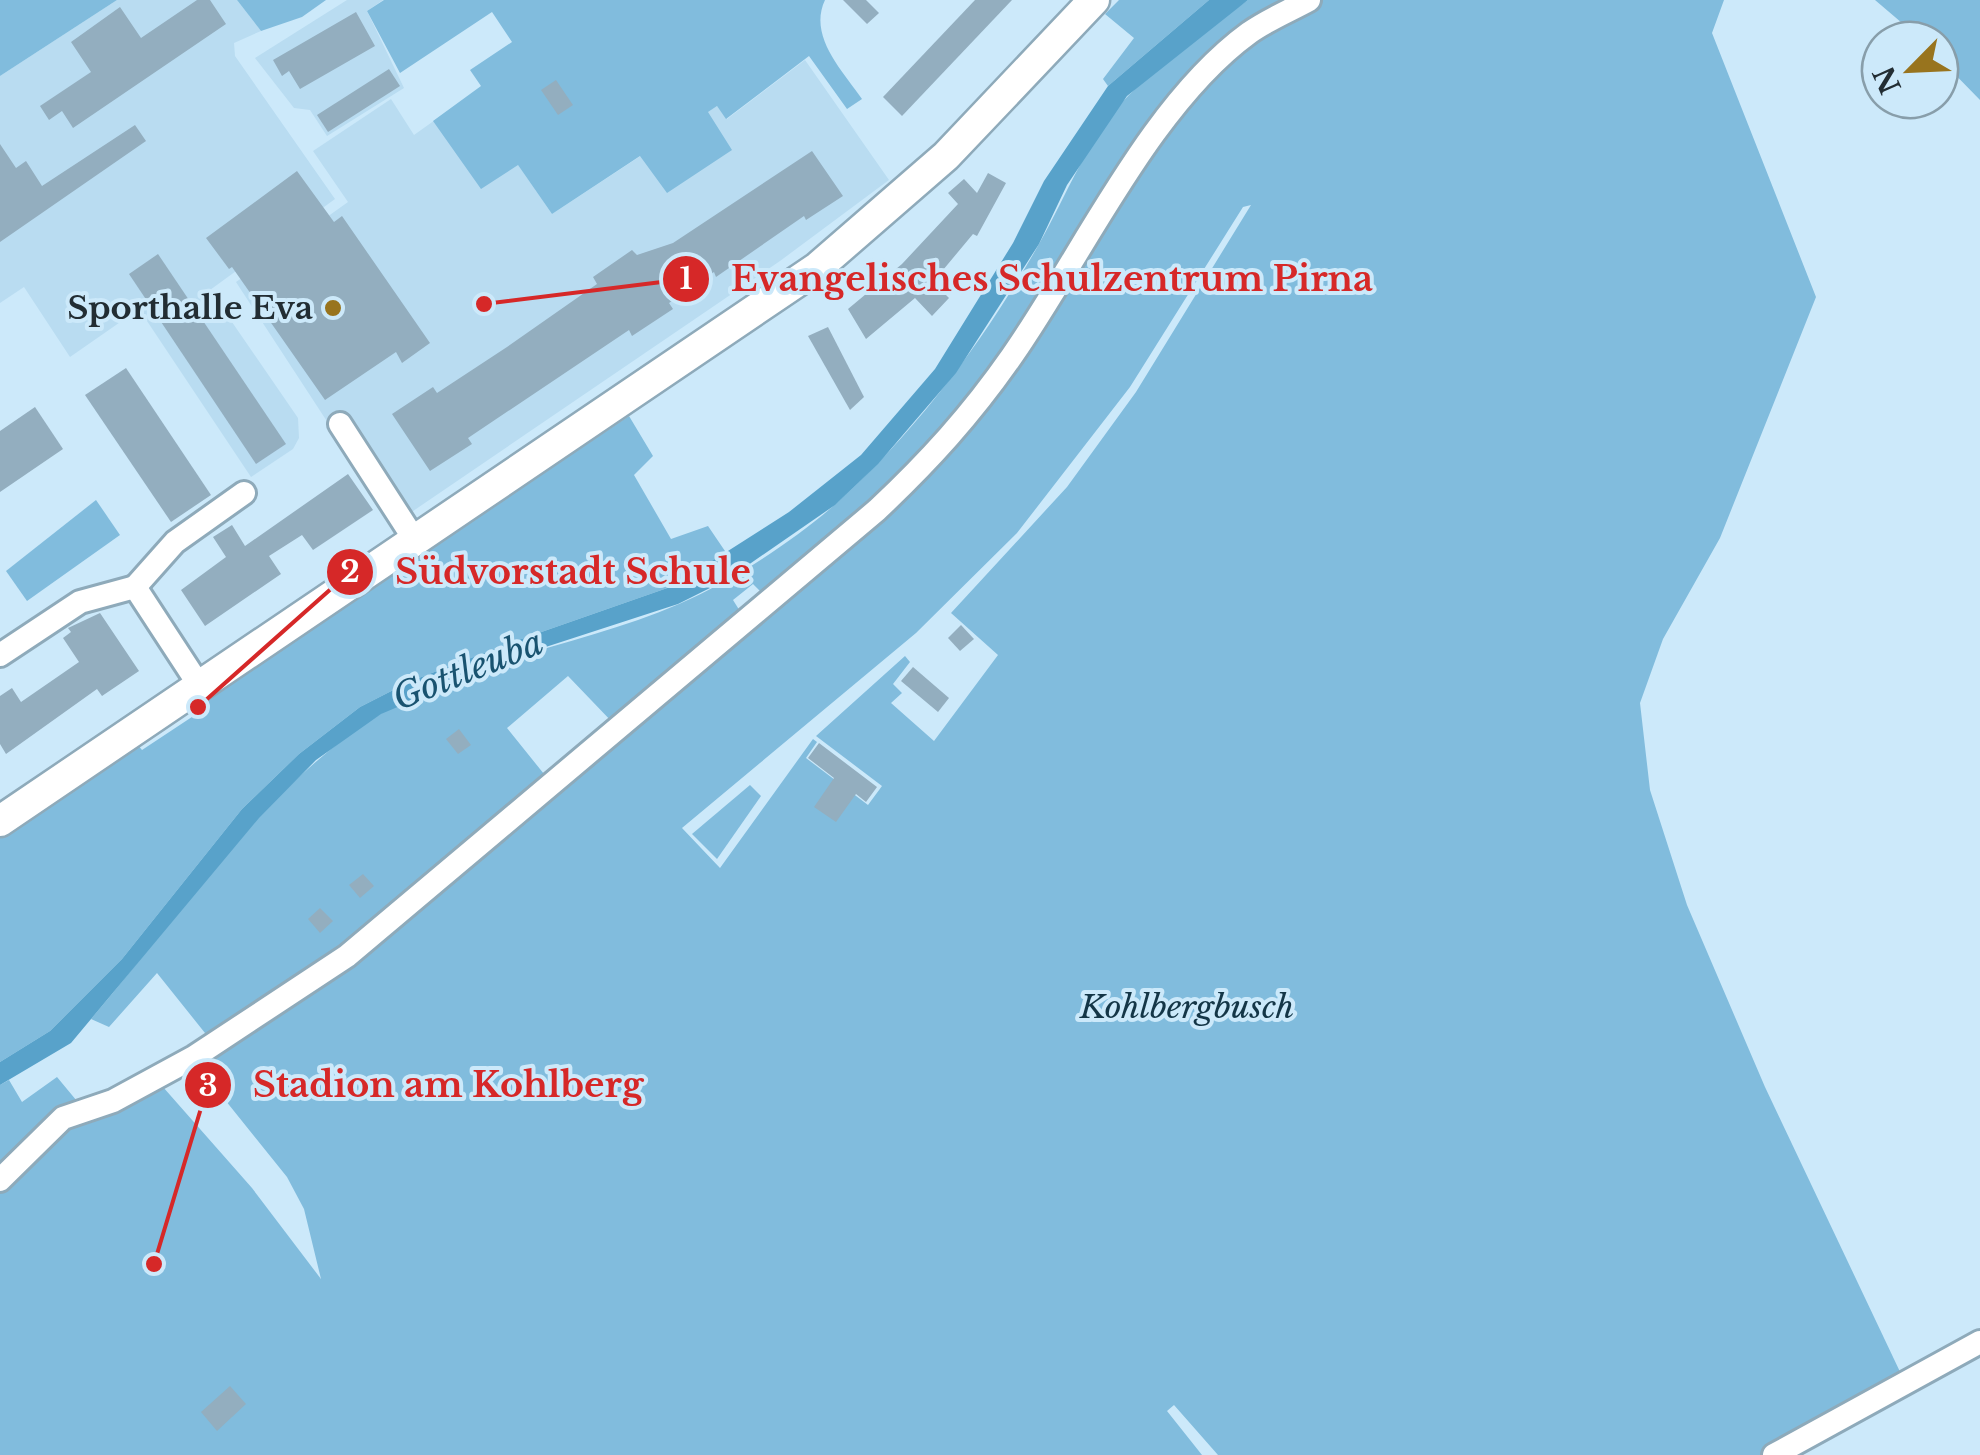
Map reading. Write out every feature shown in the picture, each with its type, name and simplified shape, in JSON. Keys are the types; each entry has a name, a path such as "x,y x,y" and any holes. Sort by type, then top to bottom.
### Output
{"main road":[{"path":"0,821 818,268 946,156 1094,0"}],"lane":[{"path":"0,1180 64,1118 113,1101 194,1057 347,956 862,523 948,442 1012,356 1153,138 1198,80 1249,33 1309,0"},
{"path":"340,424 416,542"},
{"path":"0,655 80,602 135,587 175,542 244,492"},
{"path":"135,587 200,685"},
{"path":"1774,1455 1980,1342"}],"shaded area":[{"path":"117,0 237,0 261,31 234,43 235,56 335,199 210,290 298,418 299,438 293,449 251,477 139,309 70,357 24,287 0,303 0,76"},
{"path":"347,0 383,0 367,11 404,88 327,136 310,110 294,108 255,58"},
{"path":"805,60 889,180 780,261 394,524 236,282 348,202 313,151 391,99 414,135 470,95 552,214 717,106 727,119"}],"green space":[{"path":"0,0 117,0 0,76"},
{"path":"237,0 326,0 302,17 261,31"},
{"path":"384,0 825,0 821,13 824,39 862,99 847,109 809,56 726,119 717,106 708,112 732,150 667,193 640,156 552,214 518,165 481,189 433,121 481,86 470,70 512,42 492,12 400,73 367,11"},
{"path":"1119,0 1209,0 1108,86 1103,79 1134,38 1105,14"},
{"path":"1248,0 1301,0 1195,77 945,438 766,597 753,584 733,600 743,616 615,725 568,676 507,728 548,779 344,950 209,1038 157,973 109,1027 91,1019 260,816 337,744 380,714 451,679 679,604 763,559 839,501 897,443 974,347 1115,111 1171,57"},
{"name":"Kohlbergbusch","path":"1318,0 1724,0 1712,33 1816,297 1720,538 1663,639 1640,703 1650,790 1687,905 1765,1087 1902,1376 1761,1455 1218,1455 1174,1405 1167,1411 1202,1455 0,1455 0,1085 9,1080 22,1102 57,1077 91,1118 106,1117 163,1087 252,1188 321,1279 304,1209 287,1177 197,1065 954,441 1159,146 1164,138 1161,134 1254,37","holes":["1251,205 1136,392 1067,487 951,613 998,655 934,741 891,703 902,693 893,684 910,662 905,656 816,736 882,786 868,805 806,758 817,742 813,739 720,868 682,828 916,633 1017,533 1130,387 1243,207"]},
{"path":"1875,0 1980,0 1980,100 1960,80 1960,20 1898,20"},
{"path":"629,416 653,456 634,475 671,539 708,526 727,554 673,586 411,681 360,707 299,754 242,809 122,959 50,1031 0,1062 0,838 137,744 142,750 204,709 201,702"},
{"path":"96,500 120,535 27,601 6,571"},
{"path":"750,785 761,796 717,859 692,834"}],"water":[{"name":"Gottleuba","path":"1209,0 1248,0 1127,96 1067,185 1039,244 956,373 878,464 835,505 728,579 678,604 518,656 381,714 316,760 259,818 71,1043 0,1085 0,1062 50,1031 122,959 242,809 299,754 360,707 411,681 673,586 789,512 861,455 935,369 1013,243 1044,181 1108,86"}],"building":[{"path":"197,0 210,0 226,24 73,128 62,111 49,120 40,106 91,72 71,42 120,7 141,38"},
{"path":"843,0 866,0 879,13 867,24"},
{"path":"975,0 1012,0 902,116 883,97"},
{"path":"356,12 375,46 300,89 289,71 282,76 273,60"},
{"path":"389,69 400,86 328,132 317,115"},
{"path":"556,80 573,105 558,115 541,90"},
{"path":"135,125 146,141 0,242 0,144 16,168 26,161 42,186"},
{"path":"812,151 843,196 806,220 804,216 716,277 714,272 669,303 673,309 632,336 629,330 468,438 472,444 430,471 392,414 433,387 437,393 507,347 597,284 593,277 632,250 637,255 673,243"},
{"name":"Sporthalle Eva","path":"297,171 334,222 342,216 430,343 402,363 396,352 325,400 232,267 229,269 206,238"},
{"path":"988,173 1006,183 977,236 973,234 933,282 949,298 932,316 915,298 866,339 848,309 902,264 958,204 948,193 964,179 977,193"},
{"path":"158,254 286,444 256,464 129,274"},
{"path":"828,327 864,397 850,410 808,336"},
{"path":"126,368 211,495 171,522 85,395"},
{"path":"35,407 63,449 0,492 0,431"},
{"path":"348,474 373,510 313,550 302,535 269,556 281,574 205,626 181,590 226,557 213,537 232,525 245,546"},
{"path":"100,613 139,671 102,696 97,689 6,754 0,744 0,696 12,688 21,702 79,662 63,638 71,632 68,628"},
{"path":"961,625 974,639 960,651 948,638"},
{"path":"913,667 949,698 938,712 901,681"},
{"path":"459,729 471,745 458,754 446,739"},
{"path":"819,743 877,787 866,802 856,794 836,822 814,807 834,778 808,758"},
{"path":"363,874 374,886 360,898 349,885"},
{"path":"320,908 333,921 320,933 308,919"},
{"path":"230,1386 246,1404 217,1431 201,1412"}],"place":[{"name":"Evangelisches Schulzentrum Pirna","path":"484,304"},
{"name":"Sporthalle Eva","path":"333,308"},
{"name":"Südvorstadt Schule","path":"198,707"},
{"name":"Stadion am Kohlberg","path":"154,1264"}]}
